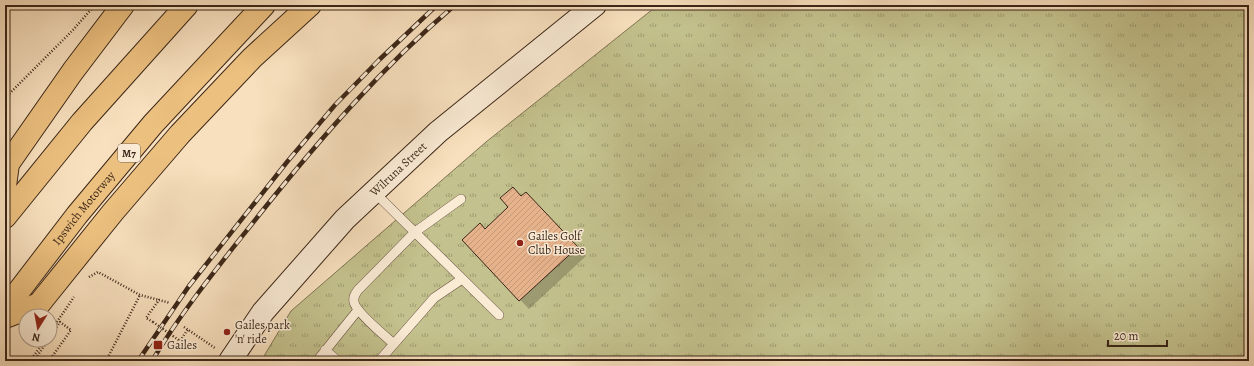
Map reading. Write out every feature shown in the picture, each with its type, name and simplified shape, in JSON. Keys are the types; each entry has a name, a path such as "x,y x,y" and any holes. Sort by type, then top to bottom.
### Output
{"highway":[{"path":"5,186 8,164 73,70 123,5"},
{"path":"5,217 82,122 187,5"},
{"name":"Ipswich Motorway","path":"5,309 77,215 153,124 264,5"},
{"path":"5,317 39,304 113,212 180,134 252,58 310,5"}],"main road":[{"name":"Wilruna Street","path":"231,360 263,312 345,219 438,132 594,5"}],"lane":[{"path":"374,192 499,315"},
{"path":"394,344 358,310 354,303 354,296 358,290 415,232 461,199"},
{"path":"379,361 434,298 462,279"},
{"path":"317,361 358,310"},
{"path":"325,350 338,361"}],"path":[{"path":"5,98 73,30 95,5"},
{"path":"87,279 98,272 140,295 170,302"},
{"path":"58,321 78,292"},
{"path":"106,361 140,295"},
{"path":"159,300 146,318 180,341 188,329"},
{"path":"49,361 71,330 60,322 58,325"},
{"path":"184,327 231,360"},
{"path":"30,361 39,348"},
{"path":"34,361 43,348"}],"green space":[{"path":"658,5 1249,5 1249,361 261,361 291,311 486,142"}],"building":[{"name":"Gailes Golf Club House","path":"513,187 521,196 526,192 578,247 519,301 462,240 480,223 485,229 508,207 500,198"}],"railway":[{"path":"138,361 189,286 287,162 335,105 379,60 437,5"},
{"path":"152,361 203,286 305,159 352,105 402,53 455,5"}],"place":[{"name":"Gailes Golf Club House","path":"520,243"},
{"name":"Gailes park 'n' ride","path":"227,332"},
{"name":"Gailes","path":"158,345"}]}
